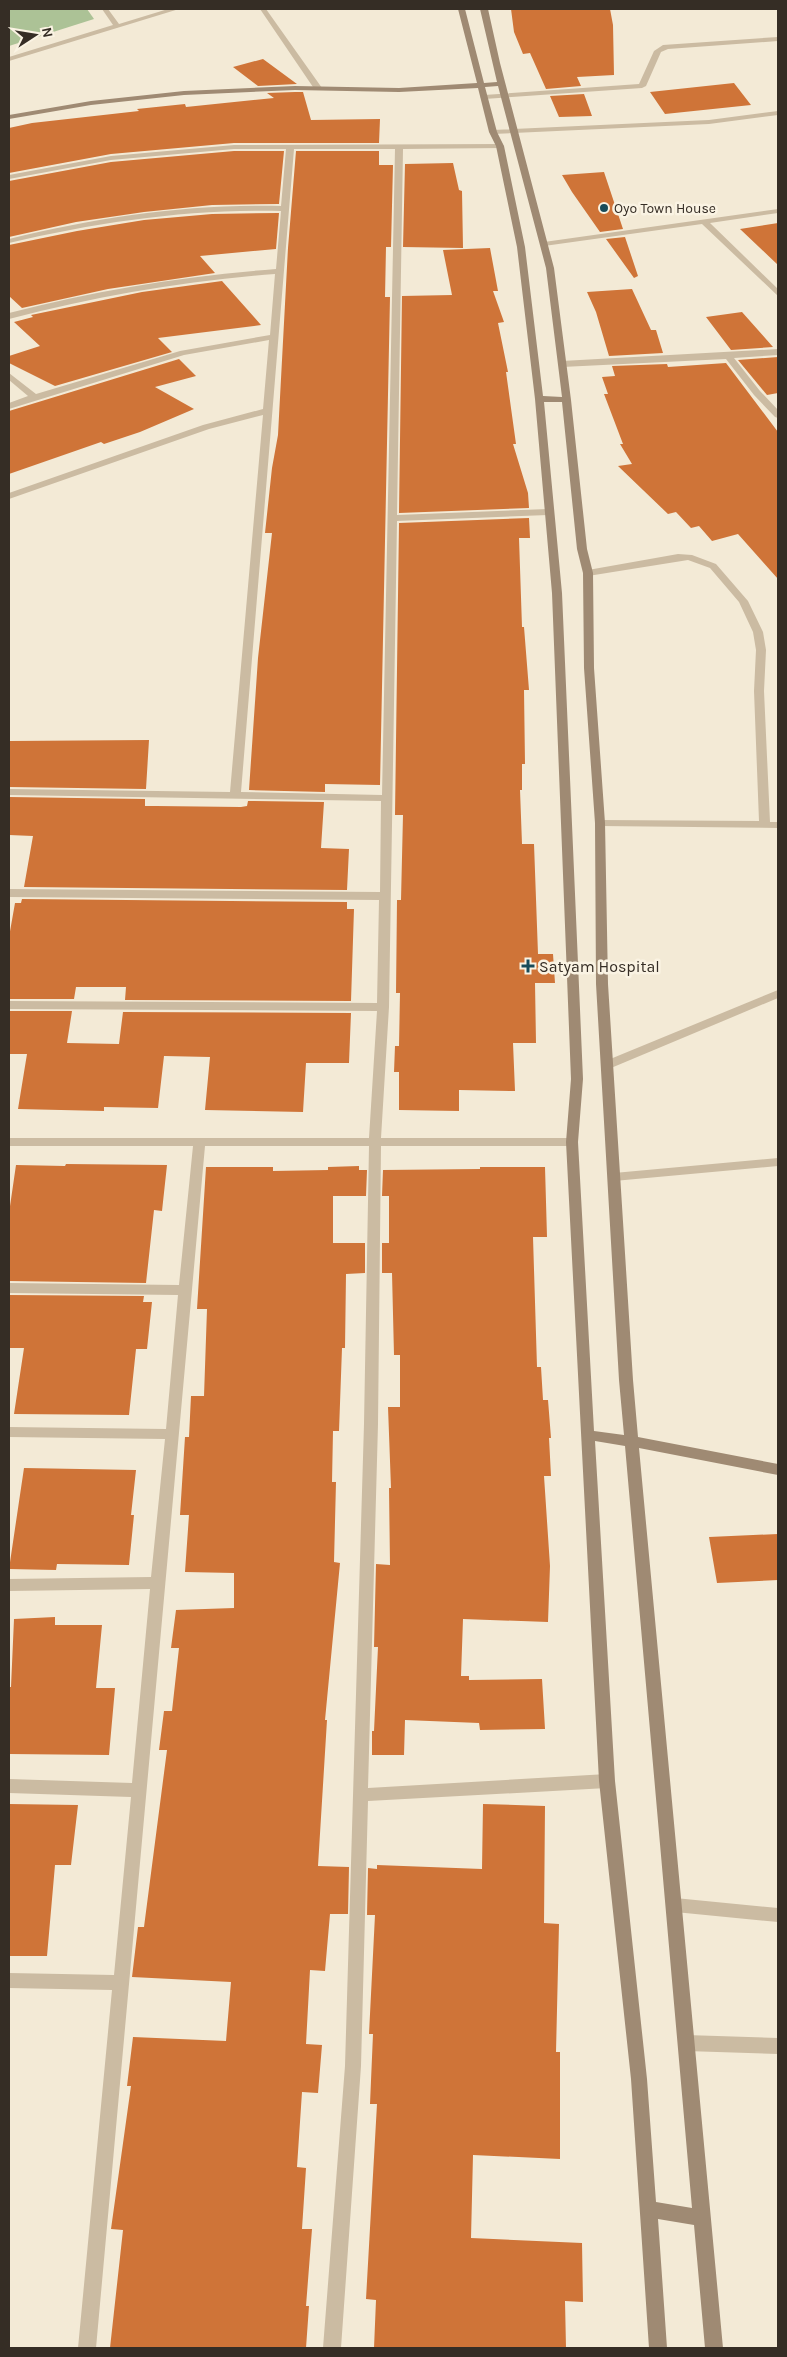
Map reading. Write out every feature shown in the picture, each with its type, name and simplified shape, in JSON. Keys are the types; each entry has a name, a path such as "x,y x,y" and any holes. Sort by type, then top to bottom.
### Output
{"street":[{"path":"105,9 117,26"},
{"path":"9,59 175,9"},
{"path":"263,9 318,88"},
{"path":"461,9 492,132 500,146 521,247 539,399 557,593 576,1069 572,1142 587,1435 607,1782 639,2079 658,2348"},
{"path":"484,9 550,268 582,549 588,573 589,668 600,824 602,984 631,1440 714,2348"},
{"path":"9,117 91,103 184,93 318,88 482,92 505,97 642,86 658,51 666,47 778,39"},
{"path":"482,92 502,84"},
{"path":"492,132 709,122 778,113"},
{"path":"9,177 111,158 172,151 234,147 399,148 500,146"},
{"path":"235,796 278,271 290,148"},
{"path":"332,2348 353,2066 371,1424 375,1143 383,1007 399,148"},
{"path":"9,241 144,213 213,208 285,209"},
{"path":"544,244 778,211"},
{"path":"704,222 778,293"},
{"path":"9,316 51,304 140,286 206,277 278,271"},
{"path":"9,406 183,353 274,337"},
{"path":"562,364 778,352"},
{"path":"728,356 757,393 778,415"},
{"path":"9,376 34,397"},
{"path":"539,399 566,400"},
{"path":"9,496 206,427 267,412"},
{"path":"392,518 548,512"},
{"path":"588,573 678,556 689,557 713,566 743,601 758,632 761,650 759,691 765,826"},
{"path":"9,792 386,798"},
{"path":"600,824 778,825"},
{"path":"9,893 385,896"},
{"path":"607,1065 778,994"},
{"path":"9,1005 383,1007"},
{"path":"9,1142 572,1142"},
{"path":"86,2348 199,1143"},
{"path":"614,1177 778,1162"},
{"path":"9,1288 185,1290"},
{"path":"9,1432 171,1434"},
{"path":"587,1435 631,1440 778,1469"},
{"path":"9,1585 158,1583"},
{"path":"360,1795 607,1782"},
{"path":"9,1786 138,1790"},
{"path":"675,1905 778,1915"},
{"path":"9,1980 120,1983"},
{"path":"686,2044 778,2046"},
{"path":"648,2209 703,2218"}],"green space":[{"path":"9,9 87,9 94,19 9,46"}],"building":[{"path":"511,9 610,9 613,25 614,75 577,77 581,86 546,89 530,53 523,54 514,32"},
{"path":"263,59 297,84 258,86 233,67"},
{"path":"734,83 751,105 665,114 650,92"},
{"path":"303,92 311,120 380,119 379,143 234,143 111,154 9,173 9,128 32,123 139,111 137,109 185,104 186,107 274,98 267,93"},
{"path":"584,94 592,116 559,117 550,96"},
{"path":"234,151 284,151 279,204 212,205 144,212 76,222 9,237 9,181 111,162"},
{"path":"296,151 379,151 379,165 393,165 391,247 386,247 385,297 390,297 380,785 325,784 325,792 249,790 258,658 272,533 265,533 272,468 278,435 288,248"},
{"path":"453,163 459,190 462,191 463,248 403,247 405,164"},
{"path":"604,172 623,229 600,232 562,175"},
{"path":"279,213 276,249 200,256 215,273 108,289 22,308 9,296 9,245 144,220 212,214"},
{"path":"778,223 778,265 740,229"},
{"path":"625,237 638,276 634,278 606,239"},
{"path":"490,248 498,291 493,291 504,322 498,323 508,372 506,372 516,444 513,444 528,493 529,508 399,513 402,296 452,295 443,250"},
{"path":"222,281 261,325 158,338 172,352 55,386 9,363 9,356 40,346 14,322 33,317 31,315 142,292"},
{"path":"632,289 651,330 656,330 663,353 609,356 596,312 587,292"},
{"path":"742,312 773,347 731,350 706,317"},
{"path":"778,357 778,393 767,395 738,360"},
{"path":"179,359 196,376 155,387 194,409 140,432 104,444 101,442 9,474 9,411"},
{"path":"726,363 778,432 778,579 738,534 712,541 699,526 691,528 676,512 668,514 618,466 632,464 620,444 623,444 604,394 608,394 602,377 615,376 612,366 667,364 668,367"},
{"path":"529,518 530,538 519,538 522,627 524,627 529,690 524,690 525,764 522,764 522,790 520,790 522,844 534,844 538,954 553,954 555,983 535,983 536,1043 513,1043 515,1091 459,1090 459,1111 399,1110 399,1072 394,1072 395,1046 399,1046 400,993 396,993 397,900 401,900 403,815 395,815 399,523"},
{"path":"149,740 146,789 9,787 10,741"},
{"path":"9,797 145,799 145,806 241,807 247,806 248,801 324,802 321,848 349,849 347,890 24,887 33,836 9,835"},
{"path":"22,899 347,902 347,909 354,909 351,1001 125,1000 126,987 76,987 74,999 9,999 9,937 15,903 21,903"},
{"path":"9,1011 72,1011 67,1043 119,1044 123,1012 351,1013 349,1063 306,1063 303,1112 205,1110 210,1057 164,1056 158,1108 104,1107 104,1111 18,1109 27,1054 9,1054"},
{"path":"66,1164 167,1165 162,1211 154,1210 146,1283 9,1281 9,1213 16,1165 65,1166"},
{"path":"359,1166 359,1170 367,1170 366,1196 333,1196 333,1243 365,1243 365,1273 346,1274 345,1348 342,1348 339,1431 333,1431 332,1482 336,1482 334,1562 340,1563 325,1720 327,1720 318,1866 349,1867 348,1914 330,1914 325,1971 310,1970 306,2044 322,2045 318,2093 302,2092 297,2167 306,2168 302,2229 312,2229 306,2306 309,2306 306,2348 110,2348 123,2230 111,2229 131,2086 127,2086 133,2037 226,2041 231,1982 132,1977 138,1927 144,1927 167,1750 159,1750 164,1711 172,1711 179,1648 171,1648 176,1610 234,1608 234,1573 185,1572 189,1515 180,1515 185,1437 189,1437 191,1396 204,1396 207,1309 197,1309 206,1167 273,1167 273,1171 328,1170 328,1167"},
{"path":"480,1167 545,1167 547,1237 533,1237 537,1367 541,1367 543,1400 548,1400 551,1438 549,1438 551,1476 544,1476 550,1566 548,1622 463,1619 461,1676 469,1676 469,1680 542,1679 545,1729 480,1730 479,1723 405,1720 404,1755 372,1755 378,1647 374,1647 376,1564 390,1565 389,1488 391,1488 388,1407 400,1407 400,1355 394,1355 392,1273 382,1273 382,1243 389,1243 389,1196 382,1196 383,1170 480,1169"},
{"path":"9,1295 144,1296 143,1302 152,1302 147,1349 136,1349 129,1415 14,1414 24,1348 9,1348"},
{"path":"24,1468 136,1470 131,1515 134,1515 129,1565 57,1564 56,1570 9,1569"},
{"path":"778,1534 778,1580 717,1583 709,1537"},
{"path":"55,1617 55,1625 102,1625 96,1688 115,1688 109,1755 9,1754 9,1687 11,1687 14,1619"},
{"path":"9,1804 78,1805 71,1865 55,1865 47,1956 9,1956"},
{"path":"483,1804 545,1806 544,1923 559,1924 556,2052 560,2052 560,2159 473,2155 471,2238 582,2243 583,2302 565,2301 566,2348 374,2348 376,2300 366,2299 377,2104 370,2104 373,2034 369,2034 375,1915 367,1915 368,1868 377,1869 377,1865 482,1869"}],"place":[{"name":"Oyo Town House","path":"604,208"},
{"name":"Satyam Hospital","path":"528,966"}]}
